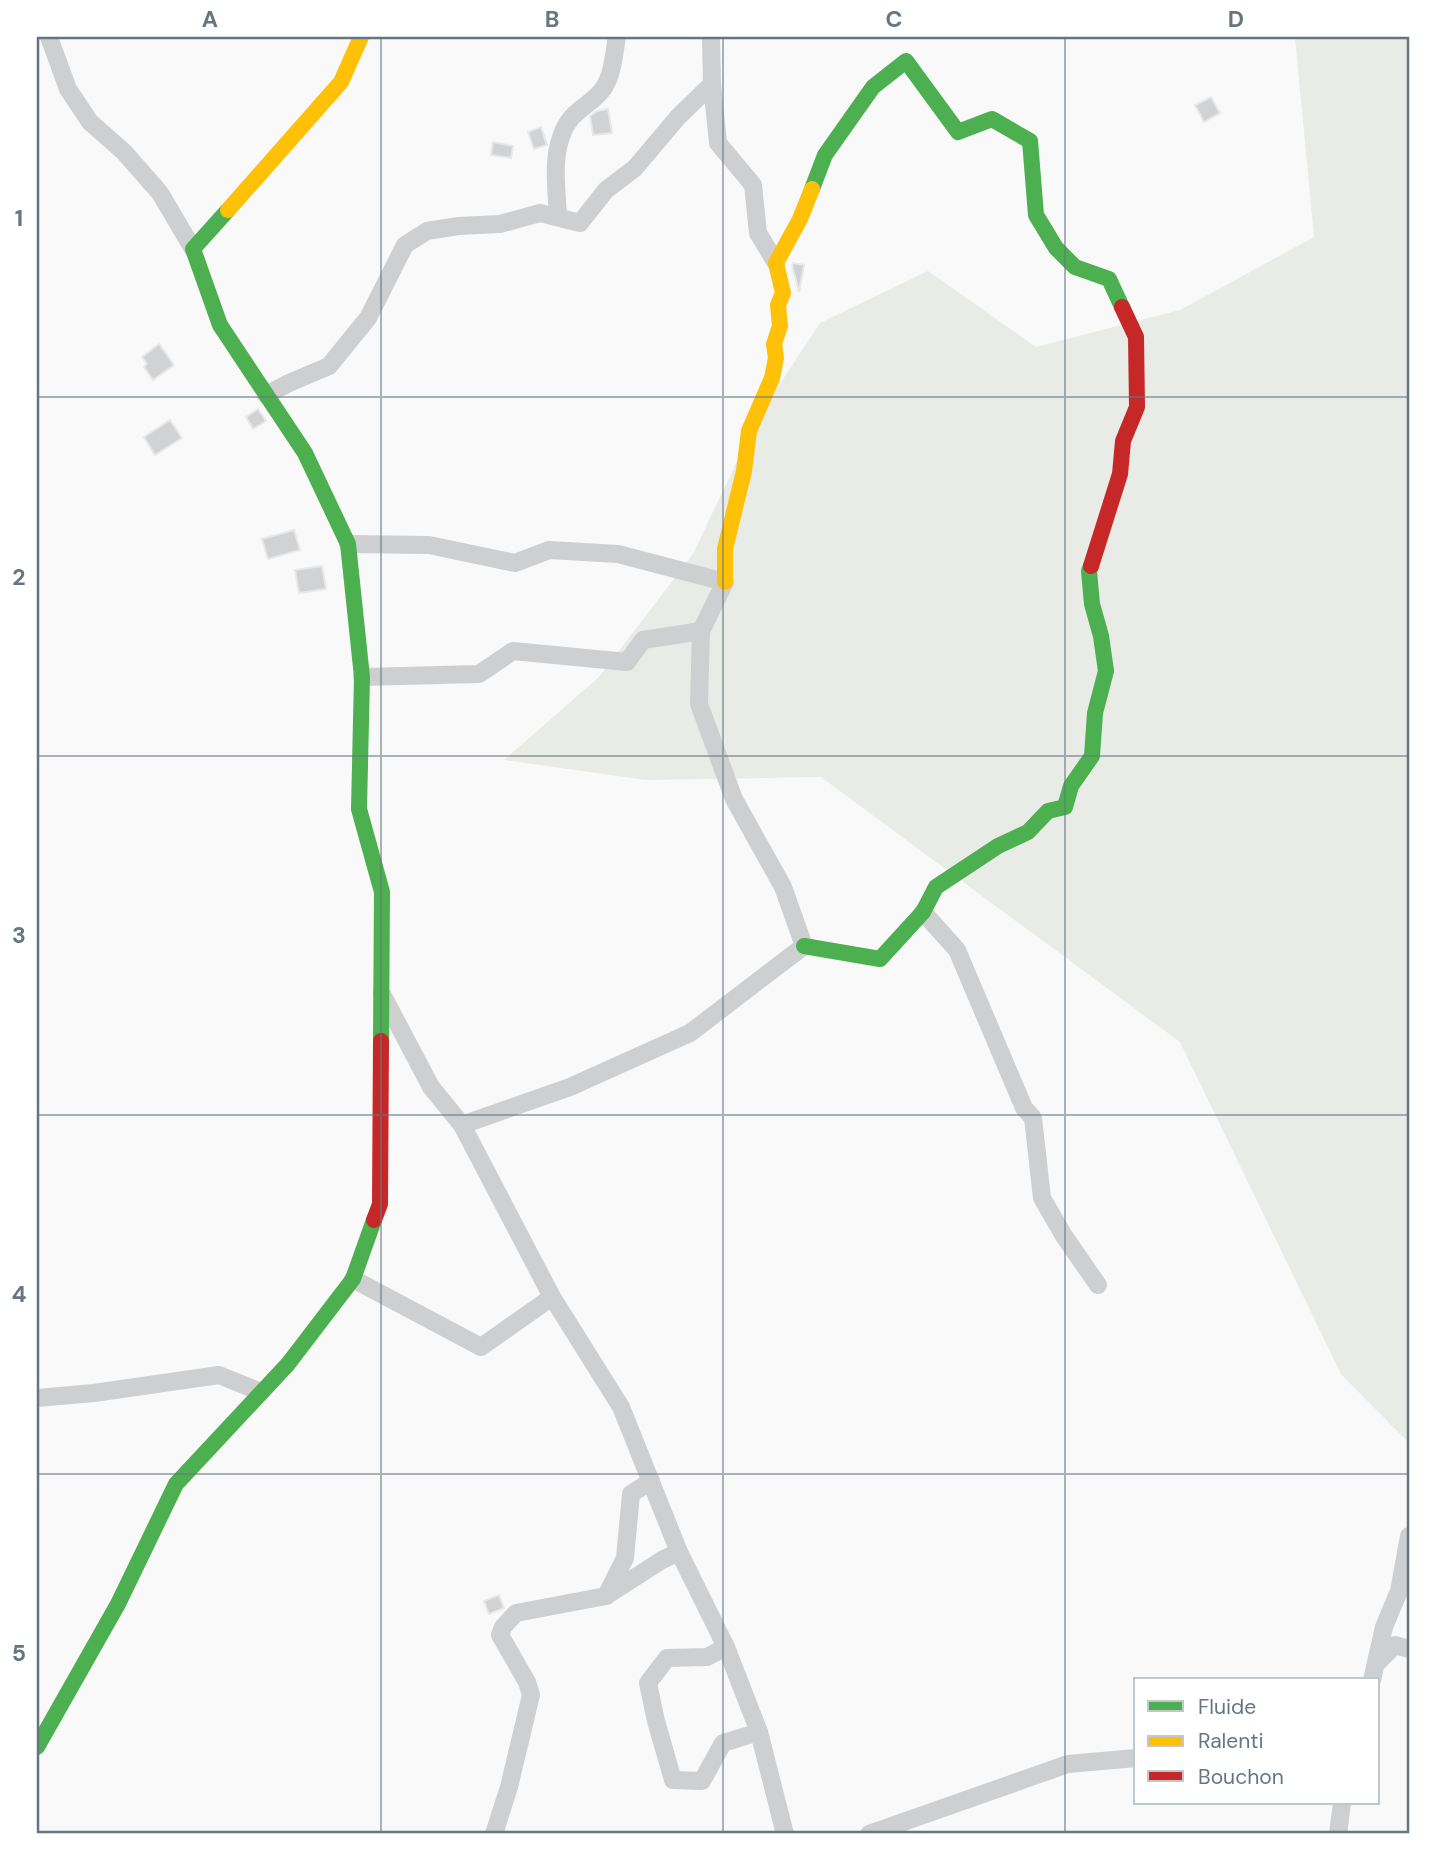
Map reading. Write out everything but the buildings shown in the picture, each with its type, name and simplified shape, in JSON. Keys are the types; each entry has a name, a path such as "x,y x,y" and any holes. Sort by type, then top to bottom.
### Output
{"street":[{"path":"37,1746 118,1604 176,1485 288,1364 354,1279 380,1204 382,892 359,810 362,677 348,544 305,453 220,325 193,249 160,193 124,152 90,122 68,89 49,37"},
{"path":"193,249 341,82 361,37"},
{"path":"558,217 556,161 561,135 573,114 603,89 612,64 617,37"},
{"path":"711,37 718,143 753,184 758,233 776,263 783,293 778,305 780,326 774,344 776,358 772,378 749,431 744,471 725,549 725,582 701,631 699,704 734,799 783,887 804,946"},
{"path":"462,1125 570,1087 690,1033 804,946 880,958 923,912 936,887 998,846 1028,832 1048,811 1065,807 1071,786 1092,756 1095,713 1106,671 1101,636 1091,604 1089,571 1120,474 1123,441 1137,407 1136,337 1109,279 1075,267 1056,248 1036,215 1030,141 992,119 958,132 906,61 873,87 825,155 800,219 776,263"},
{"path":"266,395 329,366 369,318 405,245 427,231 457,226 500,224 540,213 580,223 606,190 635,168 678,117 712,84"},
{"path":"348,544 429,545 515,563 549,550 618,554 725,582"},
{"path":"362,677 479,674 513,651 627,663 643,639 701,631"},
{"path":"923,912 957,950 1024,1108 1033,1118 1042,1198 1098,1285"},
{"path":"380,991 431,1087 462,1125 552,1297 621,1407 679,1552 726,1647 759,1732 785,1834"},
{"path":"354,1279 481,1347 552,1297"},
{"path":"37,1398 94,1393 219,1375 261,1392"},
{"path":"606,1596 625,1558 631,1494 651,1481"},
{"path":"1373,1673 1384,1627 1399,1591 1409,1536"},
{"path":"494,1834 509,1787 531,1695 527,1682 500,1635 503,1627 516,1613 606,1596 679,1552"},
{"path":"1373,1673 1395,1645 1409,1649"},
{"path":"726,1647 707,1657 667,1658 648,1683 673,1780 702,1782 723,1743 759,1732"},
{"path":"869,1834 1068,1764 1134,1758"},
{"path":"1338,1834 1342,1804"}],"shaded area":[{"path":"1295,37 1409,37 1409,1443 1341,1374 1180,1042 821,777 646,780 504,760 599,677 693,554 758,417 820,323 928,271 1036,347 1180,310 1314,237"}],"traffic: fast":[{"path":"812,189 825,155 873,87 906,61 958,132 992,119 1030,141 1036,215 1056,248 1075,267 1109,279 1122,307"},
{"path":"228,210 193,249 220,325 305,453 348,544 362,677 359,809 382,892 381,1041"},
{"path":"804,946 880,959 923,912 936,887 998,846 1028,832 1048,811 1065,807 1071,786 1092,756 1095,713 1106,671 1101,636 1092,604 1089,571 1091,566"},
{"path":"37,1747 118,1604 176,1484 288,1364 353,1279 374,1220"}],"traffic: slow":[{"path":"228,210 341,82 361,37"},
{"path":"725,582 725,549 744,471 749,431 772,378 776,358 774,344 780,326 778,305 783,293 776,263 800,219 812,189"}],"traffic: jam":[{"path":"1091,566 1120,474 1123,441 1137,407 1136,337 1122,307"},
{"path":"374,1220 380,1204 381,1041"}]}
